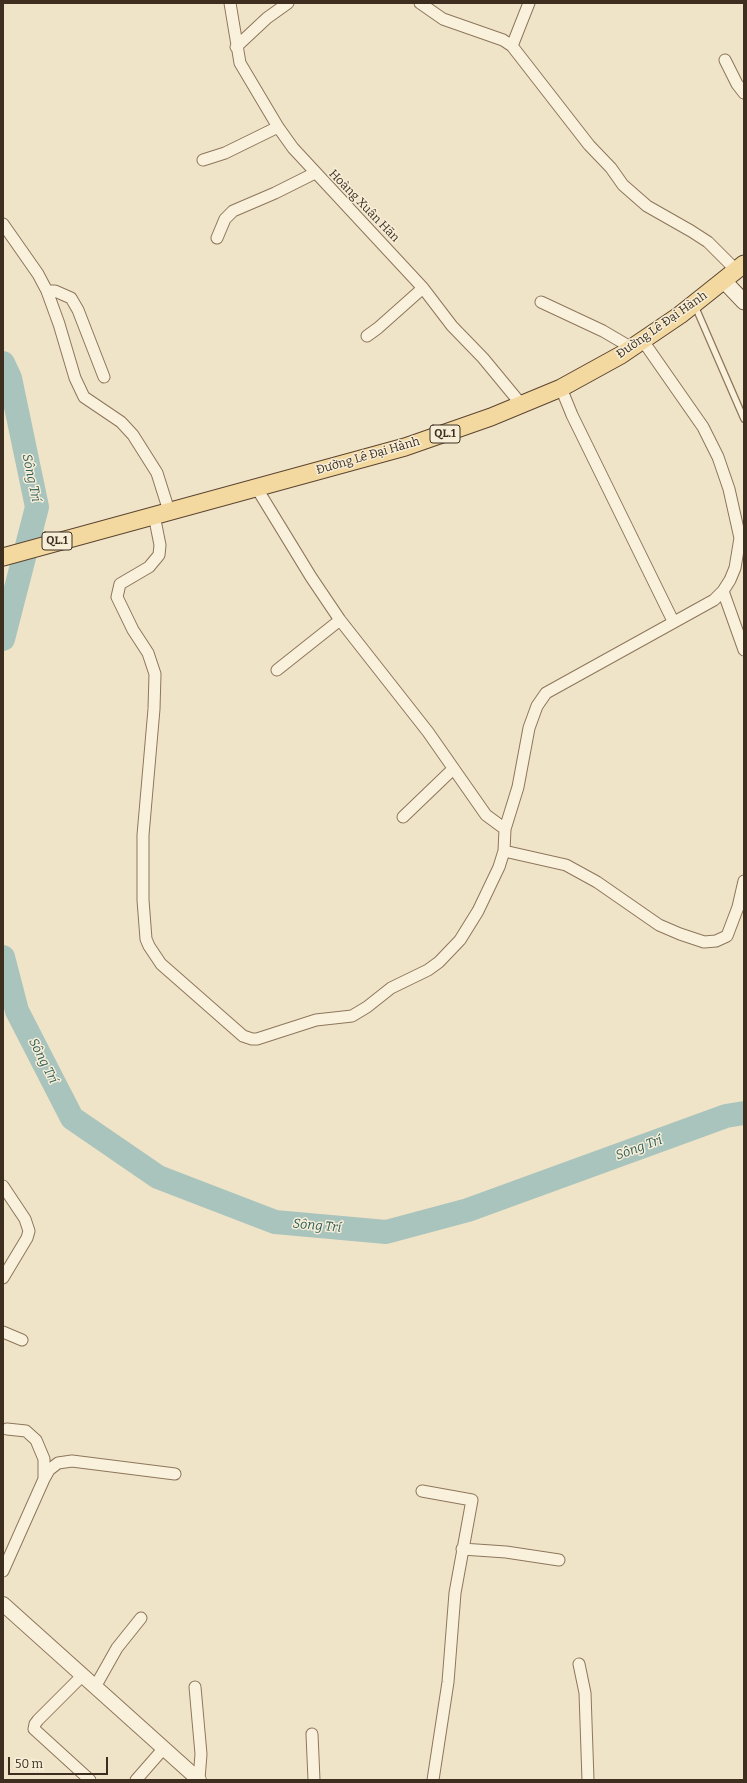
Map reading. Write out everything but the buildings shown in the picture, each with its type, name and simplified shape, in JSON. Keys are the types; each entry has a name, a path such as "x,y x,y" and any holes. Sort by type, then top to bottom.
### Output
{"main road":[{"path":"735,272 744,302"},
{"name":"Đường Lê Đại Hành","path":"3,557 405,447 491,417 561,388 638,345 735,272"}],"street":[{"name":"Hoàng Xuân Hãn","path":"230,3 236,47 240,62 278,127 293,148 423,288 452,326 482,358 521,404"},
{"path":"236,47 267,18 288,3"},
{"path":"420,3 443,18 503,40 512,46 589,146 611,168 622,185 647,206 708,242 735,272"},
{"path":"512,46 529,3"},
{"path":"724,60 737,84 744,93"},
{"path":"203,160 225,153 278,127"},
{"path":"217,238 225,219 233,211 275,193 315,172"},
{"path":"3,224 38,274 59,324 75,378 84,397 121,422 134,435 157,472 161,513 159,555 149,567 120,584 117,597 132,630 148,653 155,674 154,709 143,835 146,939 153,953 161,964 243,1036 252,1039 271,1035 316,1020 352,1016 367,1007 391,988 428,970 449,953 460,940 478,911 494,880 504,851 506,830 518,787 529,728 537,706 546,693 714,600 723,591 735,568 740,538 729,489 718,457 704,427 638,345 603,331 541,302"},
{"path":"367,336 423,288"},
{"path":"46,292 55,291 72,298 104,377"},
{"path":"561,388 572,415 674,621"},
{"path":"256,487 311,577 340,620 428,732 452,769 486,815 506,830"},
{"path":"723,591 744,650"},
{"path":"277,670 340,620"},
{"path":"403,817 452,769"},
{"path":"504,851 566,865 597,882 659,925 704,942 716,941 727,936 738,907 744,880"},
{"path":"3,1186 25,1219 28,1231 27,1238 3,1278"},
{"path":"3,1332 22,1340"},
{"path":"7,1429 26,1431 36,1440 44,1459 44,1479"},
{"path":"3,1571 48,1470 58,1463 72,1462 175,1474"},
{"path":"422,1491 472,1500 455,1593 448,1682 433,1780"},
{"path":"462,1549 506,1552 559,1560"},
{"path":"3,1604 199,1780"},
{"path":"95,1687 117,1648 141,1618"},
{"path":"579,1664 585,1693 588,1780"},
{"path":"82,1676 38,1720 34,1729 90,1780"},
{"path":"195,1687 201,1754 199,1780"},
{"path":"312,1734 314,1780"},
{"path":"136,1780 164,1748"}],"lane":[{"path":"694,304 744,419"}],"waterway":[{"name":"Sông Trí","path":"3,363 10,378 37,507 3,639"},
{"name":"Sông Trí","path":"3,957 17,1011 72,1118 158,1177 275,1222 386,1232 468,1210 726,1116 744,1113"}]}
